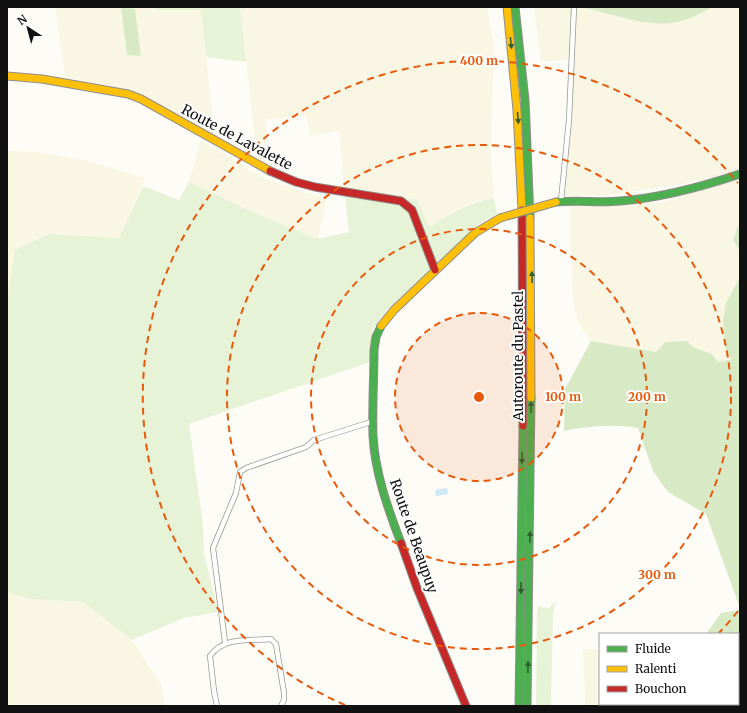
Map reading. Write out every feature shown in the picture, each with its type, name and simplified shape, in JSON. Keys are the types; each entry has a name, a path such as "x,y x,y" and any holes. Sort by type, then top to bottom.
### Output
{"main road":[{"name":"Autoroute du Pastel","path":"507,7 515,79 523,219 523,375 519,706"},
{"name":"Autoroute du Pastel","path":"515,7 524,92 531,218 532,313 528,706"},
{"name":"Route de Lavalette","path":"7,76 42,79 128,94 262,167 296,182 315,187 401,201 408,205 412,210 435,270"},
{"path":"435,270 475,233 500,218 558,201 600,202 638,198 723,180 740,174"},
{"name":"Route de Lavalette","path":"428,252 442,264"},
{"name":"Route de Beaupuy","path":"435,270 387,318 376,337 373,364 374,437 377,464 387,505 417,588 466,706"}],"street":[{"path":"558,201 569,120 574,7"},
{"path":"225,642 213,548 236,493 240,472 246,468 306,447 314,440 374,420"},
{"path":"218,706 214,691 210,656 216,648 225,642 271,639 274,640 284,693 284,700 281,706"}],"shaded area":[{"path":"55,7 155,7 157,10 201,10 215,138 131,90 65,78"},
{"path":"240,7 487,7 494,46 491,154 494,198 475,201 452,212 430,227 417,200 344,188 339,131 310,136 306,115 265,120 270,166 257,160"},
{"path":"534,7 580,7 598,11 695,17 712,7 740,7 740,169 720,176 677,185 610,195 566,196 564,192 573,91 574,59 541,62"},
{"path":"201,140 263,178 326,199 318,239 255,213 189,182"},
{"path":"7,151 36,152 84,160 145,178 119,238 49,234 7,306"},
{"path":"740,177 740,227 737,227 733,240 740,251 740,277 726,303 733,359 718,362 712,354 693,347 656,352 591,341 578,323 573,301 570,204 659,203"},
{"path":"7,592 30,599 83,602 132,640 162,686 164,706 7,706"},
{"path":"583,649 599,649 599,705 739,705 739,666 740,670 740,706 585,706"}],"green space":[{"path":"155,7 240,7 246,62 206,57 201,10 157,10"},
{"path":"580,7 712,7 681,21 656,23 630,20"},
{"path":"121,8 135,9 141,56 127,55"},
{"path":"189,182 255,213 318,239 349,232 344,188 417,200 430,227 460,209 494,198 497,214 480,223 385,312 373,329 370,362 189,424 203,525 204,553 218,612 184,618 132,640 83,602 30,599 7,592 7,306 15,250 49,234 119,238 143,186 179,200"},
{"path":"737,227 740,227 740,251 733,240"},
{"path":"740,277 740,608 706,514 668,492 653,471 638,428 601,426 564,431 565,389 591,341 656,352 665,342 687,341 693,347 712,354 718,362 732,359 726,352 723,321 726,303"},
{"path":"556,601 553,614 551,706 536,706 538,606 549,608"},
{"path":"740,610 740,670 739,633 707,633 721,613"}],"water":[{"path":"447,488 448,494 436,496 435,490"}],"traffic: fast":[{"path":"515,7 525,100 530,218"},
{"path":"556,202 612,202 635,200 666,195 740,174"},
{"path":"381,326 376,337 374,350 374,450 383,491 401,543"},
{"path":"527,706 531,398"},
{"path":"519,706 523,426"}],"traffic: slow":[{"path":"507,7 517,110 522,210"},
{"path":"7,76 42,79 128,94 141,99 270,171"},
{"path":"500,218 556,202"},
{"path":"381,326 394,310 475,233 500,218"},
{"path":"530,218 531,398"}],"traffic: jam":[{"path":"270,171 296,182 315,187 401,201 412,210 435,270"},
{"path":"522,210 523,426"},
{"path":"401,543 417,588 466,706"}]}
